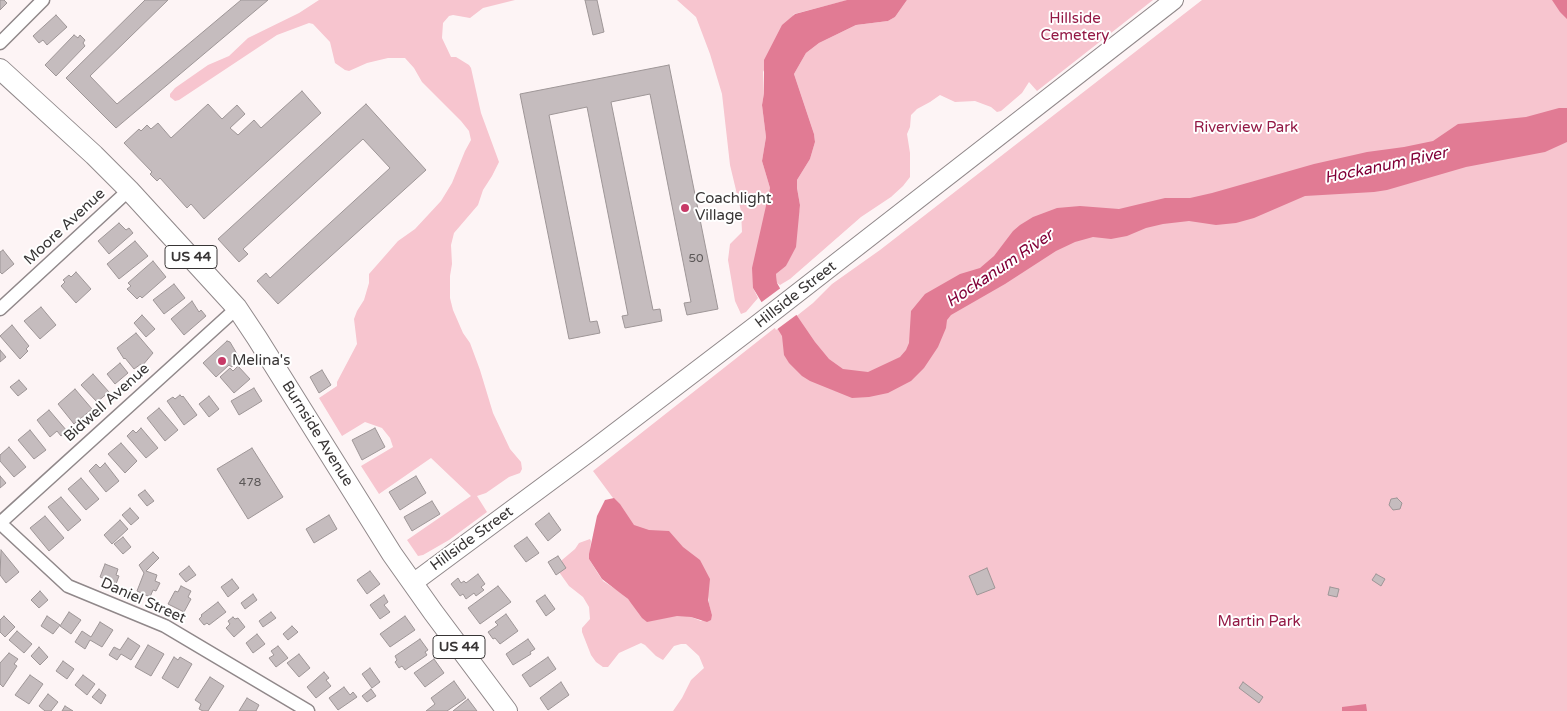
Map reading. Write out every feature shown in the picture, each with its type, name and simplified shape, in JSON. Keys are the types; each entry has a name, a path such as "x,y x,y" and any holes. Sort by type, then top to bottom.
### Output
{"main road":[{"name":"Hillside Street","path":"413,583 760,323 1174,0"},
{"name":"Burnside Avenue","path":"0,69 130,190 236,308 257,338 377,530 413,583 507,711"}],"street":[{"path":"0,43 43,0"},
{"name":"Moore Avenue","path":"0,309 130,190"},
{"name":"Bidwell Avenue","path":"0,523 236,308"},
{"name":"Daniel Street","path":"0,523 68,586 165,626 308,711"}],"green space":[{"path":"319,0 515,0 483,8 470,18 449,16 443,23 442,38 451,57 456,57 471,68 481,113 499,162 483,190 478,205 454,233 451,245 450,298 463,333 470,343 493,413 510,449 521,462 522,469 520,473 509,477 486,493 477,496 487,512 449,540 418,556 407,540 471,496 431,458 379,494 361,466 393,447 390,438 382,428 365,422 342,436 319,398 337,386 337,382 357,344 354,319 364,300 369,283 369,274 398,241 415,229 441,201 452,183 471,140 469,131 422,82 414,68 405,58 388,58 367,63 349,71 345,70 335,63 330,42 313,24 309,23 277,35 179,100 175,101 170,97 175,88 208,65 229,56 248,38 299,13"},
{"path":"677,0 848,0 794,14 763,72 764,93 762,105 766,137 762,161 770,188 753,288 758,298 746,312 741,314 735,301 728,260 730,244 742,232 741,211 730,165 722,94 696,17"},
{"name":"Hillside Cemetery","path":"907,0 1153,0 1037,91 1029,82 1022,93 1001,111 997,112 991,107 975,101 955,102 940,95 917,109 911,115 907,134 910,153 910,177 903,186 891,197 861,217 790,279 780,285 777,283 776,274 786,266 793,251 800,205 797,180 810,159 815,142 794,74 806,53 819,43 856,25 888,21 895,17"},
{"path":"1202,0 1567,0 1567,711 673,711 691,680 704,668 699,656 686,644 674,646 663,660 641,643 619,653 608,667 603,667 591,655 582,632 582,628 590,619 589,607 583,597 569,586 559,572 562,560 579,543 590,539 589,559 597,572 603,581 631,602 613,498 593,471 781,323 784,326 813,303 832,284 880,250","holes":["708,596 712,615 701,621 682,615"]}],"water":[{"name":"Hockanum River","path":"847,0 907,0 895,17 888,21 856,25 819,43 806,53 794,74 815,142 810,159 797,180 800,205 796,247 786,266 776,274 777,283 789,304 815,342 829,359 843,369 868,372 900,357 909,343 911,311 925,294 960,274 980,268 994,256 1013,231 1020,225 1033,217 1057,208 1080,206 1119,209 1165,198 1190,198 1314,164 1367,152 1433,141 1458,124 1526,117 1559,108 1567,108 1567,142 1545,152 1466,167 1387,190 1305,196 1254,218 1236,223 1216,225 1189,221 1163,224 1146,228 1127,236 1111,239 1093,237 1075,242 1056,251 1005,284 951,315 947,320 946,328 938,347 924,368 911,381 888,393 852,398 810,381 789,363 784,355 782,336 753,288 752,268 770,188 762,161 766,137 762,105 764,60 782,25 795,14"},
{"path":"1552,0 1567,0 1567,19 1560,12"},
{"path":"614,498 634,525 649,530 669,531 683,547 700,560 710,579 708,600 712,615 711,620 707,622 691,617 677,616 647,622 628,599 602,579 589,559 589,554 597,516 605,500"},
{"path":"1366,704 1367,711 1342,711 1342,707"}],"pier":[{"path":"782,287 799,313 776,330 759,304"}],"building":[{"path":"0,0 4,0 7,3 0,10"},
{"path":"145,0 168,0 90,76 117,104 241,0 268,0 116,128 66,78"},
{"path":"585,0 597,0 604,32 593,35"},
{"path":"56,15 67,27 47,45 43,40 39,43 33,36"},
{"path":"74,35 78,38 80,35 85,40 83,43 85,46 56,76 45,65"},
{"name":"Coachlight Village","path":"669,65 718,309 687,315 684,303 691,302 650,94 611,102 653,310 660,309 662,321 625,328 622,316 628,315 587,107 549,115 590,322 597,321 600,333 569,339 520,94"},
{"path":"302,91 321,113 204,219 191,204 187,208 160,178 157,181 150,174 152,172 124,143 139,129 141,131 147,125 151,129 158,123 171,138 208,104 222,119 237,105 245,114 230,128 238,135 254,120 261,128"},
{"path":"366,104 426,170 278,304 257,281 266,273 270,278 390,168 363,139 243,249 248,254 239,262 218,239"},
{"path":"119,223 126,230 129,228 133,233 109,254 98,241"},
{"path":"135,241 148,256 119,279 107,264"},
{"path":"3,250 14,264 2,274 0,272 0,252"},
{"path":"153,261 166,277 142,298 140,296 137,299 127,289 131,286 128,283"},
{"path":"76,272 91,289 76,303 61,286 65,282 63,280 69,275 71,277"},
{"path":"174,284 185,298 164,314 153,300"},
{"path":"192,301 199,312 201,310 206,316 184,335 171,319"},
{"path":"41,307 56,325 40,339 24,321"},
{"path":"142,315 155,329 146,337 134,323"},
{"path":"12,325 29,346 26,349 28,351 20,359 0,336"},
{"path":"136,333 153,353 142,366 141,364 134,369 117,348"},
{"name":"Melina's","path":"227,341 230,342 240,359 232,367 229,365 216,377 203,363"},
{"path":"0,350 6,357 0,362"},
{"path":"120,363 128,373 115,384 107,374"},
{"path":"238,366 250,379 234,393 220,377 230,368 233,371"},
{"path":"322,370 331,385 319,393 310,377"},
{"path":"93,374 109,392 97,402 81,385"},
{"path":"19,380 27,389 18,396 10,387"},
{"path":"254,388 262,401 239,415 231,401"},
{"path":"75,389 92,409 74,424 58,404"},
{"path":"180,395 183,396 197,415 184,425 167,401 173,397 175,399"},
{"path":"209,396 219,409 209,417 199,404"},
{"path":"159,408 178,430 165,441 147,418"},
{"path":"49,410 67,431 61,436 57,431 50,437 37,420"},
{"path":"141,428 158,448 146,458 127,436 133,430 136,433"},
{"path":"375,428 385,447 362,460 352,440"},
{"path":"30,430 46,450 34,459 18,440"},
{"path":"121,443 137,461 125,473 108,454"},
{"path":"9,447 26,467 14,477 0,461 0,455"},
{"path":"252,448 283,497 248,519 217,469"},
{"path":"105,463 119,481 106,492 89,471 96,464 100,468"},
{"path":"0,476 6,483 0,488"},
{"path":"416,476 426,493 400,510 389,492"},
{"path":"81,478 99,499 86,510 68,489"},
{"path":"145,490 154,501 147,506 138,495"},
{"path":"61,497 81,520 68,531 48,507"},
{"path":"1397,498 1402,503 1400,509 1393,510 1389,505 1391,499"},
{"path":"432,501 440,514 412,531 404,517"},
{"path":"130,508 139,518 131,525 122,515"},
{"path":"549,513 561,530 548,541 535,524"},
{"path":"329,515 337,529 314,543 306,529"},
{"path":"45,516 64,538 49,551 30,528"},
{"path":"120,520 128,529 112,544 104,535"},
{"path":"123,537 131,547 123,554 114,544"},
{"path":"527,537 539,553 526,562 514,546"},
{"path":"1,550 19,572 6,583 0,575"},
{"path":"153,552 159,558 146,571 157,575 155,581 160,583 156,591 153,590 150,597 137,591 144,573 139,565"},
{"path":"558,556 566,568 556,575 548,562"},
{"path":"105,564 118,569 116,575 119,576 116,584 100,577"},
{"path":"189,566 196,575 186,582 179,574"},
{"path":"987,568 995,588 977,595 969,576"},
{"path":"370,571 380,584 367,594 357,580"},
{"path":"478,574 485,584 481,587 484,590 476,596 474,593 466,599 463,594 460,596 451,584 458,578 461,583 464,581 466,583"},
{"path":"1376,574 1385,579 1381,586 1372,580"},
{"path":"232,579 239,588 228,597 221,587"},
{"path":"181,586 191,591 188,597 191,599 184,612 168,604 175,591 178,592"},
{"path":"498,586 511,602 480,624 468,608"},
{"path":"1330,587 1339,589 1337,597 1328,595"},
{"path":"40,591 48,600 39,608 31,600"},
{"path":"253,594 257,600 245,609 241,603"},
{"path":"384,595 388,602 384,605 390,612 380,619 370,605"},
{"path":"545,595 555,609 546,616 536,601"},
{"path":"218,602 226,612 209,625 207,623 204,625 199,619 201,615"},
{"path":"69,612 81,620 71,634 60,626"},
{"path":"271,612 276,618 263,627 259,621"},
{"path":"506,614 518,631 500,644 488,632 498,625 495,622"},
{"path":"4,616 15,627 5,637 0,632 0,620"},
{"path":"47,616 60,625 53,634 41,626"},
{"path":"405,616 415,630 390,647 380,634"},
{"path":"233,617 235,619 238,618 245,627 234,637 226,628 230,624 228,621"},
{"path":"100,622 113,630 102,647 90,640 85,649 75,642 82,631 91,637"},
{"path":"292,626 298,632 288,640 283,634"},
{"path":"17,631 32,644 24,653 9,640"},
{"path":"257,634 265,644 253,653 246,643"},
{"path":"128,638 140,646 131,660 121,654 117,660 109,655 114,647 120,650"},
{"path":"420,639 428,650 425,652 427,655 405,670 402,666 399,668 395,662 397,660 395,656"},
{"path":"528,639 535,649 530,652 531,654 513,665 506,654"},
{"path":"148,645 164,654 151,676 135,667"},
{"path":"278,646 288,658 276,667 269,658 274,655 271,651"},
{"path":"39,647 48,657 40,665 31,656"},
{"path":"9,653 18,659 14,664 17,666 3,687 0,684 0,663"},
{"path":"299,654 310,668 299,677 287,663"},
{"path":"174,657 178,660 180,657 192,664 178,688 162,678"},
{"path":"548,657 556,669 530,687 522,675"},
{"path":"434,659 444,673 425,687 414,673"},
{"path":"63,661 74,669 67,679 56,671"},
{"path":"370,668 380,682 372,688 362,674"},
{"path":"324,672 329,678 326,680 331,686 316,698 307,687"},
{"path":"30,675 43,684 29,704 15,695"},
{"path":"83,675 95,684 87,695 75,685"},
{"path":"210,677 224,686 208,711 203,711 199,709 201,704 195,700"},
{"path":"454,681 466,698 447,711 426,711 435,704 431,698"},
{"path":"561,682 569,695 548,710 540,698"},
{"path":"1243,682 1263,697 1259,703 1239,688"},
{"path":"344,687 350,695 353,692 357,697 338,710 329,698"},
{"path":"99,689 106,695 101,704 92,697"},
{"path":"371,689 376,696 367,702 362,696"},
{"path":"48,694 58,702 51,711 45,711 39,706"},
{"path":"247,698 259,705 256,711 239,711"},
{"path":"468,699 477,711 453,711"},
{"path":"65,706 73,711 62,711"}],"place":[{"name":"Coachlight Village","path":"685,208"},
{"name":"Melina's","path":"222,361"}],"park label":[{"name":"Riverview Park","path":"1246,128"},
{"name":"Martin Park","path":"1259,622"}]}
